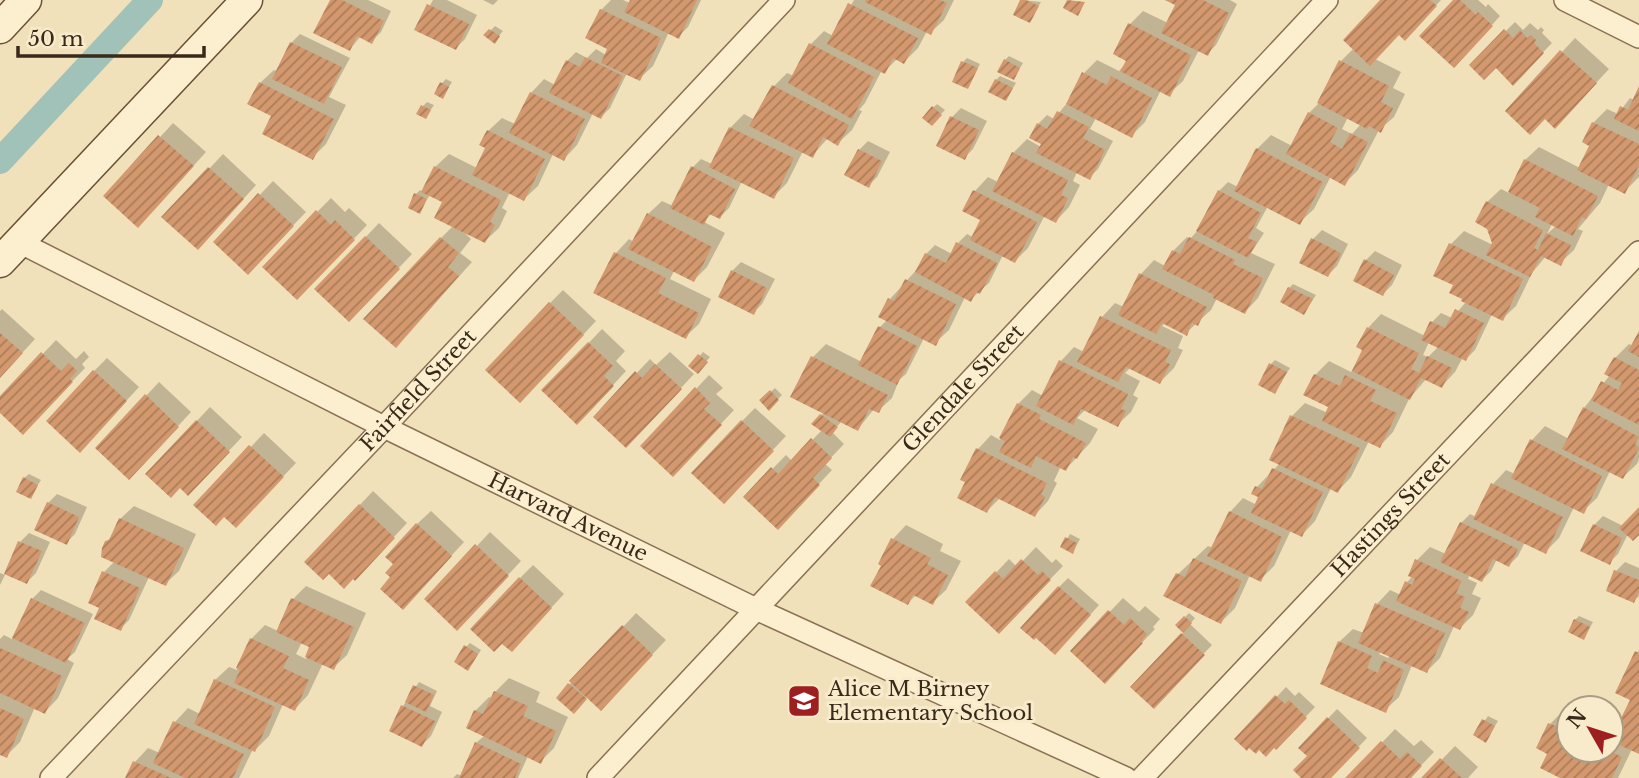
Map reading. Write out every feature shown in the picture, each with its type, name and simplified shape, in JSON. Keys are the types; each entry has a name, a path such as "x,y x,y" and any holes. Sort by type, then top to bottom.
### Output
{"main road":[{"path":"0,28 26,0"},
{"path":"10,252 247,0"}],"street":[{"name":"Fairfield Street","path":"51,778 384,428 783,0"},
{"name":"Glendale Street","path":"598,778 1327,0"},
{"path":"1565,0 1639,37"},
{"name":"Harvard Avenue","path":"10,252 384,428 756,609 1126,778"},
{"name":"Hastings Street","path":"1142,778 1639,252"}],"building":[{"path":"330,0 342,0 384,21 372,44 357,36 350,51 313,33"},
{"path":"630,0 697,0 679,39 624,12"},
{"path":"940,0 947,3 931,35 865,2"},
{"path":"1020,0 1039,6 1030,23 1013,15"},
{"path":"1067,0 1085,2 1078,16 1063,8"},
{"path":"1165,0 1203,0 1229,13 1208,56 1161,33 1175,5"},
{"path":"1380,0 1430,0 1437,6 1405,41 1399,35 1370,66 1343,40"},
{"path":"1453,0 1460,0 1493,26 1454,68 1419,36"},
{"path":"848,3 918,38 904,64 893,58 885,74 827,44"},
{"path":"427,4 469,24 456,50 414,30"},
{"path":"600,9 661,38 640,81 601,63 607,49 585,38"},
{"path":"1128,23 1191,55 1170,97 1120,71 1126,61 1113,54"},
{"path":"489,29 500,36 495,44 483,35"},
{"path":"1504,29 1513,38 1520,30 1527,38 1531,35 1536,40 1534,43 1544,53 1513,86 1496,68 1484,80 1469,65"},
{"path":"290,42 342,67 324,104 272,79"},
{"path":"809,43 874,77 852,119 788,83"},
{"path":"1560,50 1597,83 1555,129 1545,119 1530,135 1505,111"},
{"path":"585,57 623,76 601,119 549,93 566,60 580,67"},
{"path":"1004,59 1020,68 1014,80 997,72"},
{"path":"1339,60 1389,86 1381,102 1393,108 1381,133 1369,126 1367,129 1317,103"},
{"path":"961,61 978,68 968,89 952,82"},
{"path":"1082,72 1107,85 1111,76 1152,98 1132,138 1066,104"},
{"path":"995,79 1013,88 1006,101 988,92"},
{"path":"259,82 334,119 313,160 262,134 271,116 247,104"},
{"path":"440,82 449,87 443,99 434,94"},
{"path":"772,85 849,125 838,146 823,137 813,158 749,126"},
{"path":"1639,86 1639,131 1614,119 1620,106 1628,110"},
{"path":"530,92 585,119 564,161 509,133"},
{"path":"421,105 431,110 426,119 416,114"},
{"path":"932,106 942,115 932,126 922,118"},
{"path":"1057,111 1089,127 1083,138 1105,150 1090,180 1036,153 1041,144 1029,138 1037,123 1047,129"},
{"path":"1308,112 1338,128 1330,142 1342,149 1350,133 1368,142 1345,186 1286,154"},
{"path":"950,116 979,130 965,160 936,146"},
{"path":"1592,122 1639,144 1639,165 1625,194 1577,170 1589,146 1582,142"},
{"path":"729,127 794,158 774,199 709,167"},
{"path":"487,130 545,159 524,201 472,175 485,148 479,145"},
{"path":"158,135 194,166 138,228 103,196"},
{"path":"1256,148 1323,182 1300,225 1234,191"},
{"path":"858,149 882,161 869,188 844,175"},
{"path":"1012,152 1068,180 1061,195 1068,198 1056,223 992,191"},
{"path":"1524,159 1598,196 1586,219 1582,217 1573,236 1535,217 1540,208 1508,192"},
{"path":"434,166 501,200 490,222 495,225 485,243 434,218 442,202 421,192"},
{"path":"691,166 735,189 720,219 709,214 704,225 670,208"},
{"path":"208,167 244,199 198,250 161,217"},
{"path":"973,190 1037,222 1015,263 970,240 980,220 962,211"},
{"path":"1218,190 1261,213 1248,238 1257,242 1248,258 1196,231"},
{"path":"258,193 294,226 248,275 213,242"},
{"path":"414,193 427,199 420,214 408,208"},
{"path":"1486,201 1543,230 1534,248 1538,250 1546,233 1571,245 1561,266 1541,256 1530,277 1486,255 1492,243 1487,229 1475,222"},
{"path":"316,210 331,225 335,220 355,240 297,300 262,267"},
{"path":"647,213 712,247 694,282 628,249"},
{"path":"365,236 400,269 349,322 314,289"},
{"path":"440,237 459,253 448,267 459,276 396,348 363,319"},
{"path":"1189,237 1235,260 1233,264 1263,278 1245,314 1162,269 1172,250 1180,254"},
{"path":"1311,238 1341,253 1328,277 1299,263"},
{"path":"956,242 997,263 980,294 976,292 971,302 915,272 925,253 946,263"},
{"path":"1449,243 1523,279 1503,321 1461,301 1462,299 1449,293 1453,285 1433,276"},
{"path":"614,252 666,278 658,293 699,313 686,339 593,293"},
{"path":"1364,259 1394,275 1383,296 1353,281"},
{"path":"731,270 767,288 754,315 718,297"},
{"path":"1139,273 1207,307 1198,326 1192,323 1187,336 1162,323 1156,334 1118,315"},
{"path":"905,279 956,304 936,346 878,317 888,298 894,301"},
{"path":"1288,287 1313,299 1304,315 1280,302"},
{"path":"549,302 584,335 520,403 485,370"},
{"path":"1455,309 1484,323 1466,361 1421,340 1430,321 1445,328"},
{"path":"1100,316 1171,350 1165,362 1170,364 1160,384 1126,367 1118,382 1077,362"},
{"path":"878,326 917,346 897,385 858,365"},
{"path":"1367,327 1419,353 1411,369 1419,373 1427,356 1452,368 1442,388 1421,378 1410,400 1352,371 1362,350 1356,347"},
{"path":"1639,331 1639,357 1628,351"},
{"path":"0,333 23,353 0,378"},
{"path":"588,342 613,366 604,376 614,386 577,425 541,390"},
{"path":"41,352 61,371 69,363 77,371 70,379 73,382 23,435 0,413 0,396"},
{"path":"698,354 708,362 698,374 688,366"},
{"path":"811,356 888,395 879,413 869,409 858,431 790,397"},
{"path":"1614,357 1639,370 1639,425 1591,400 1601,381 1618,390 1622,383 1604,374"},
{"path":"1059,360 1128,394 1121,409 1126,411 1118,427 1081,409 1073,425 1036,406"},
{"path":"1269,363 1287,372 1275,394 1258,385"},
{"path":"655,364 682,389 626,448 593,417 635,371 642,378"},
{"path":"93,370 127,401 80,453 46,421"},
{"path":"1314,374 1340,386 1345,375 1376,390 1370,401 1397,413 1380,448 1322,421 1328,407 1303,395"},
{"path":"695,387 710,403 704,409 722,425 673,477 640,446"},
{"path":"770,390 779,400 769,411 759,400"},
{"path":"145,394 179,427 129,480 95,448"},
{"path":"1017,403 1041,415 1039,419 1086,443 1077,459 1073,457 1066,471 1036,456 1031,468 999,452 1005,441 999,438"},
{"path":"1583,407 1639,437 1635,444 1639,448 1623,479 1562,449"},
{"path":"820,414 838,427 830,437 811,424"},
{"path":"1290,415 1360,448 1338,493 1269,460"},
{"path":"196,420 230,452 188,496 180,488 171,498 145,474"},
{"path":"741,420 774,451 724,504 691,473"},
{"path":"811,438 832,458 813,478 820,485 778,530 743,497 771,467 778,474"},
{"path":"1530,439 1602,476 1584,514 1511,478"},
{"path":"249,445 284,477 236,528 224,517 216,526 193,505"},
{"path":"976,448 1047,483 1041,494 1045,497 1035,517 995,497 987,513 957,498 965,482 960,480"},
{"path":"1272,468 1323,492 1302,537 1251,513 1258,497 1251,494 1255,486 1262,489"},
{"path":"23,477 38,485 31,499 16,492"},
{"path":"1491,483 1563,517 1546,554 1473,519"},
{"path":"47,502 79,517 67,545 34,530"},
{"path":"359,504 395,538 355,581 353,579 344,589 329,574 323,580 304,562"},
{"path":"1639,507 1639,535 1633,541 1619,528"},
{"path":"1229,511 1282,537 1261,582 1207,556"},
{"path":"119,518 184,548 166,586 101,557 105,541 109,540"},
{"path":"1460,522 1518,549 1509,567 1493,559 1482,582 1440,562"},
{"path":"416,523 452,556 403,610 380,589 390,577 385,573 393,564 385,557"},
{"path":"1593,524 1622,538 1610,565 1580,551"},
{"path":"1065,537 1077,543 1073,554 1060,547"},
{"path":"891,538 931,558 927,564 948,575 933,605 913,595 908,605 870,586"},
{"path":"18,541 42,551 27,584 4,574"},
{"path":"475,544 509,576 457,631 424,599"},
{"path":"1193,558 1242,581 1221,624 1163,596 1176,573 1185,577"},
{"path":"1021,559 1038,575 1042,571 1051,580 999,634 965,602 995,571 1003,579"},
{"path":"1415,559 1462,581 1456,593 1465,597 1460,608 1469,612 1460,630 1396,601 1405,581 1412,585 1415,579 1408,576"},
{"path":"1614,570 1639,580 1639,592 1634,603 1606,591"},
{"path":"102,571 140,588 121,631 94,619 99,608 88,603"},
{"path":"519,577 552,608 512,652 502,644 494,652 470,629"},
{"path":"1058,586 1091,615 1055,655 1020,628"},
{"path":"31,598 85,623 66,663 12,638"},
{"path":"291,598 354,627 334,670 305,657 309,647 276,632"},
{"path":"1375,603 1445,633 1427,673 1358,643"},
{"path":"1108,610 1124,625 1130,618 1147,634 1141,642 1143,643 1105,684 1070,651"},
{"path":"1184,616 1192,623 1183,633 1175,625"},
{"path":"1574,619 1590,627 1584,640 1568,632"},
{"path":"622,625 653,655 601,711 569,681"},
{"path":"1181,633 1205,655 1154,709 1130,687"},
{"path":"250,638 289,656 283,668 309,680 295,711 234,683 240,670 236,668"},
{"path":"1338,641 1372,656 1367,668 1378,673 1383,660 1404,670 1386,713 1320,684"},
{"path":"464,645 478,654 468,671 454,662"},
{"path":"0,648 62,676 45,714 0,693"},
{"path":"1635,651 1639,653 1639,754 1625,748 1625,710 1630,700 1625,698 1625,694 1615,693"},
{"path":"214,679 275,707 255,752 194,724"},
{"path":"568,683 587,699 574,714 556,698"},
{"path":"413,685 434,695 426,712 405,702"},
{"path":"494,691 528,706 523,716 556,731 541,764 466,728 474,710 483,714"},
{"path":"1275,695 1285,704 1289,700 1307,718 1266,757 1259,750 1256,754 1249,748 1247,751 1234,739"},
{"path":"401,705 435,721 422,747 389,731"},
{"path":"0,708 24,719 7,758 0,755"},
{"path":"1327,717 1360,748 1331,778 1301,778 1293,770 1307,756 1298,748"},
{"path":"1482,719 1495,726 1486,743 1473,735"},
{"path":"173,721 244,754 233,778 185,778 153,763"},
{"path":"1548,723 1555,726 1555,764 1619,764 1612,778 1560,778 1540,768 1547,754 1536,748"},
{"path":"1381,741 1400,759 1407,752 1422,766 1411,778 1345,778"},
{"path":"475,742 521,764 515,778 459,778"},
{"path":"1440,758 1462,778 1421,778"},
{"path":"133,761 171,778 125,778"}],"waterway":[{"path":"0,161 150,0"}],"place":[{"name":"Alice M Birney Elementary School","path":"804,701"}]}
